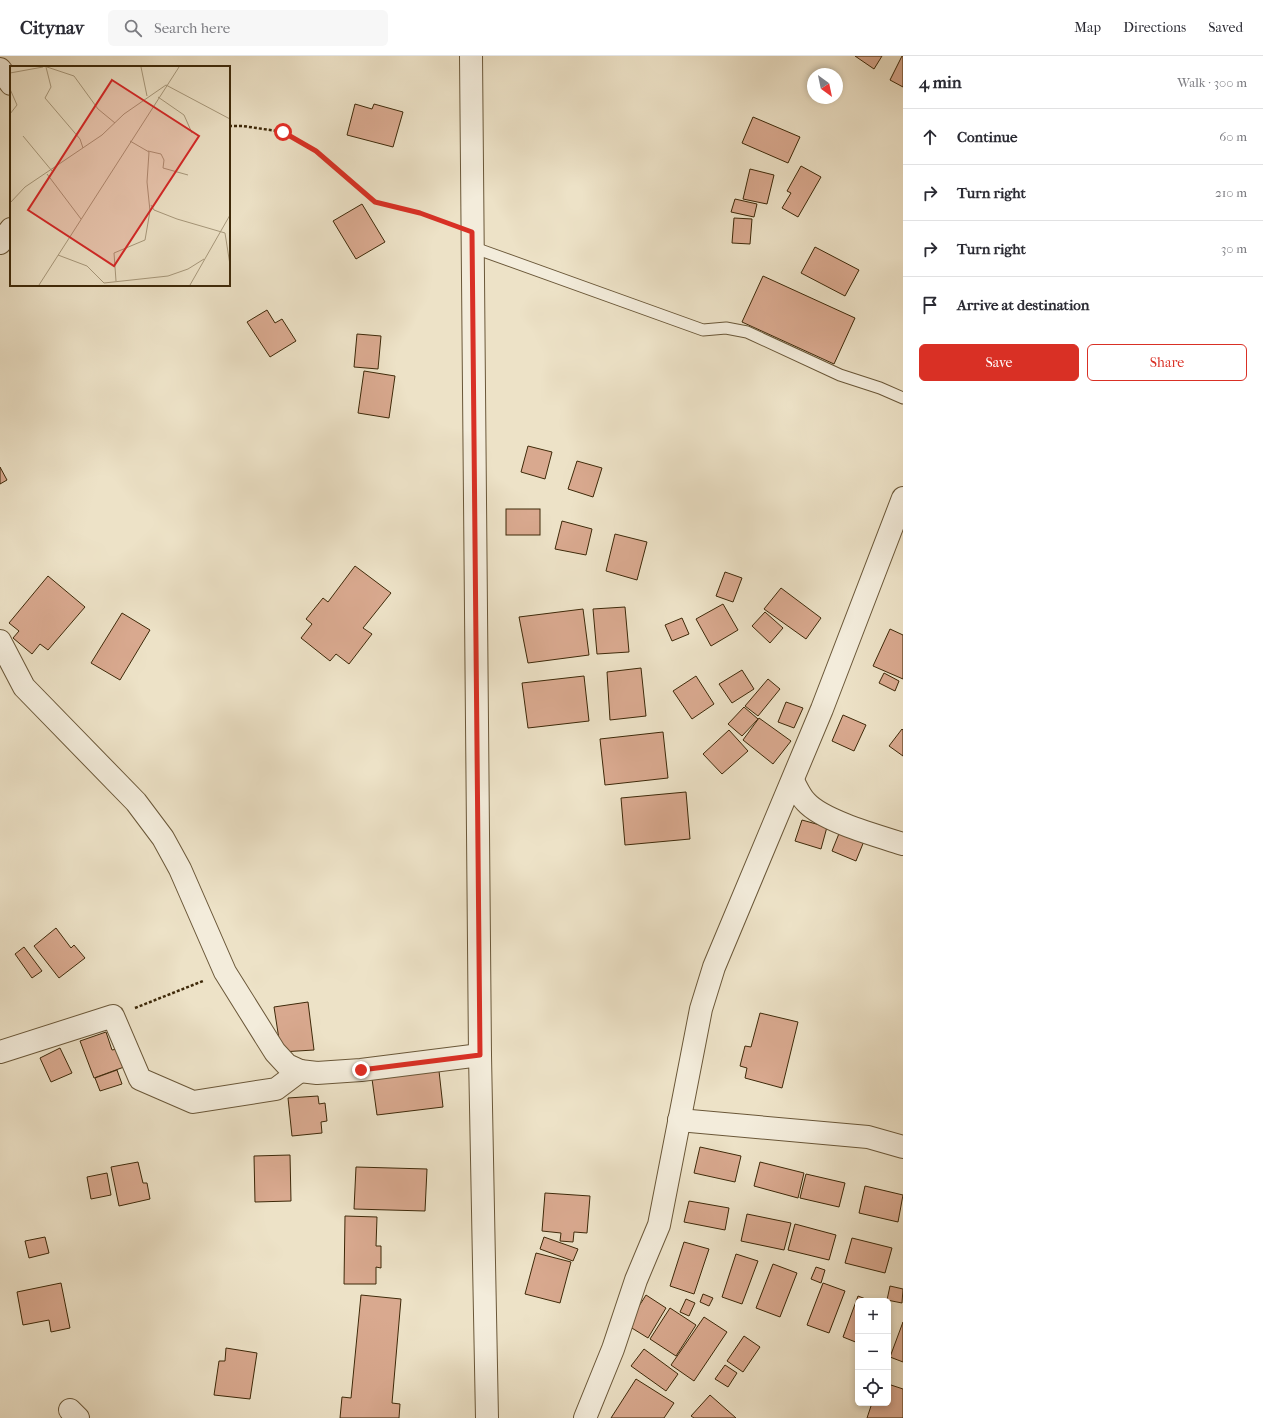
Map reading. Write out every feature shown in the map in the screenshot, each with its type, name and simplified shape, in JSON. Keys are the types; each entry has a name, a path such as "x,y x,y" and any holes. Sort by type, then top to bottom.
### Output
{"street":[{"path":"471,56 480,1055 487,1418"},
{"path":"0,69 10,83"},
{"path":"0,243 10,230"},
{"path":"585,1418 612,1349 636,1280 659,1225 701,1009 714,967 822,709 903,498"},
{"path":"0,641 24,687 136,802 163,838 180,869 225,972 275,1052 287,1065 300,1071 317,1073 361,1070 480,1055"},
{"path":"0,676 24,687"},
{"path":"792,781 805,801 815,810 862,831 903,844"},
{"path":"0,1052 114,1016 140,1079 193,1102 276,1090 300,1071"},
{"path":"679,1120 868,1137 903,1147"}],"lane":[{"path":"472,239 703,330 726,328 747,332 840,375 880,388 903,398"}],"path":[{"path":"230,126 243,126 283,132 316,151 375,202 420,213 472,239"},
{"path":"114,1016 225,972"}],"building":[{"path":"855,56 882,56 874,69"},
{"path":"903,56 903,87 890,80"},
{"path":"355,104 372,109 374,104 403,112 393,147 347,135"},
{"path":"753,117 800,137 788,163 742,143"},
{"path":"801,166 821,177 798,217 782,208 791,193 787,191"},
{"path":"750,169 774,175 767,204 743,199"},
{"path":"735,199 757,204 754,217 731,212"},
{"path":"362,204 385,242 356,259 333,221"},
{"path":"734,218 752,219 750,244 732,243"},
{"path":"815,247 859,270 845,296 801,273"},
{"path":"763,276 855,318 834,364 742,322"},
{"path":"267,310 275,323 282,319 296,341 270,357 247,322"},
{"path":"357,334 381,336 378,369 354,367"},
{"path":"364,371 395,376 389,418 358,413"},
{"path":"528,446 552,452 545,479 521,472"},
{"path":"577,461 602,468 593,497 568,489"},
{"path":"0,467 7,480 0,484"},
{"path":"506,509 540,509 540,535 506,535"},
{"path":"562,521 592,529 586,555 555,549"},
{"path":"615,534 647,542 637,580 606,571"},
{"path":"355,566 391,593 363,628 372,634 349,664 336,654 330,661 301,638 312,624 306,619 323,598 328,602"},
{"path":"725,572 742,578 733,602 716,596"},
{"path":"48,576 85,607 48,650 40,644 32,654 13,638 19,631 9,623"},
{"path":"781,588 821,618 806,639 764,609"},
{"path":"723,604 738,630 711,646 696,619"},
{"path":"625,607 629,652 597,654 593,609"},
{"path":"583,609 589,655 528,663 519,617"},
{"path":"765,612 783,628 770,643 752,626"},
{"path":"122,613 150,630 120,680 91,663"},
{"path":"682,618 689,634 672,641 665,625"},
{"path":"890,629 903,635 903,679 873,666"},
{"path":"641,668 646,716 610,720 607,672"},
{"path":"742,670 754,689 732,703 719,684"},
{"path":"884,673 899,681 895,691 879,683"},
{"path":"584,676 589,721 528,728 522,683"},
{"path":"696,676 714,704 692,719 673,691"},
{"path":"768,679 780,689 758,716 745,706"},
{"path":"786,702 803,708 794,728 778,722"},
{"path":"744,707 758,719 742,736 728,724"},
{"path":"843,715 866,725 854,751 832,741"},
{"path":"759,718 791,741 773,764 743,740"},
{"path":"902,729 903,730 903,756 889,746"},
{"path":"729,730 748,751 722,774 703,754"},
{"path":"663,732 668,778 605,785 600,739"},
{"path":"686,792 690,839 625,845 621,798"},
{"path":"802,820 827,827 821,849 795,841"},
{"path":"840,831 864,841 856,861 832,851"},
{"path":"56,928 71,948 74,945 85,958 59,978 34,946"},
{"path":"24,947 42,971 32,978 15,954"},
{"path":"308,1002 314,1050 281,1052 274,1007"},
{"path":"760,1013 798,1022 782,1088 745,1078 747,1068 740,1066 745,1046 751,1047"},
{"path":"106,1032 112,1050 117,1049 124,1067 94,1078 80,1041"},
{"path":"60,1048 72,1073 51,1082 40,1058"},
{"path":"117,1070 122,1084 100,1091 95,1078"},
{"path":"439,1071 443,1107 377,1115 372,1079"},
{"path":"318,1096 319,1104 325,1103 327,1121 321,1122 322,1133 292,1136 288,1098"},
{"path":"700,1147 741,1156 735,1182 694,1173"},
{"path":"290,1155 291,1201 255,1202 254,1156"},
{"path":"138,1162 143,1183 147,1183 150,1199 119,1206 111,1167"},
{"path":"760,1162 804,1173 798,1198 754,1186"},
{"path":"356,1167 427,1169 425,1211 354,1209"},
{"path":"107,1173 111,1195 91,1199 87,1177"},
{"path":"806,1174 845,1183 839,1207 800,1198"},
{"path":"865,1186 903,1195 898,1222 859,1213"},
{"path":"545,1193 590,1196 587,1233 574,1232 573,1242 560,1241 561,1233 542,1231"},
{"path":"689,1201 729,1208 725,1230 684,1222"},
{"path":"747,1214 791,1223 784,1250 741,1241"},
{"path":"345,1216 377,1217 376,1246 381,1246 381,1268 376,1267 376,1284 344,1284"},
{"path":"795,1224 836,1235 829,1260 788,1250"},
{"path":"45,1237 49,1253 29,1258 25,1241"},
{"path":"544,1237 578,1249 573,1261 540,1249"},
{"path":"852,1238 892,1248 885,1273 845,1263"},
{"path":"684,1242 709,1249 694,1294 670,1286"},
{"path":"536,1253 571,1262 560,1303 525,1294"},
{"path":"736,1254 758,1261 742,1304 722,1297"},
{"path":"773,1264 797,1273 780,1317 756,1308"},
{"path":"816,1267 825,1270 821,1283 811,1279"},
{"path":"61,1283 70,1328 51,1332 49,1320 23,1325 17,1292"},
{"path":"823,1283 845,1291 829,1333 807,1325"},
{"path":"890,1286 903,1289 902,1303 891,1301 891,1298 887,1298"},
{"path":"703,1294 713,1298 709,1306 700,1302"},
{"path":"361,1295 401,1299 392,1403 400,1404 399,1418 340,1418 342,1397 351,1398"},
{"path":"646,1295 666,1308 648,1338 627,1325"},
{"path":"686,1299 695,1303 689,1316 680,1312"},
{"path":"855,1304 855,1342 843,1337"},
{"path":"670,1308 696,1325 676,1356 650,1339"},
{"path":"704,1317 727,1332 694,1381 671,1365"},
{"path":"903,1322 903,1362 891,1357"},
{"path":"744,1336 760,1347 743,1372 727,1361"},
{"path":"226,1348 257,1353 250,1399 214,1395 219,1361 225,1361"},
{"path":"644,1349 678,1374 666,1391 631,1366"},
{"path":"725,1365 737,1373 728,1387 715,1379"},
{"path":"636,1379 674,1403 664,1418 611,1418"},
{"path":"891,1385 903,1389 903,1418 867,1418 871,1406 891,1406"},
{"path":"710,1395 736,1418 694,1418 691,1416"}],"route":[{"path":"283,132 316,151 375,202 420,213 472,232 480,922 480,1055 361,1070"}]}
